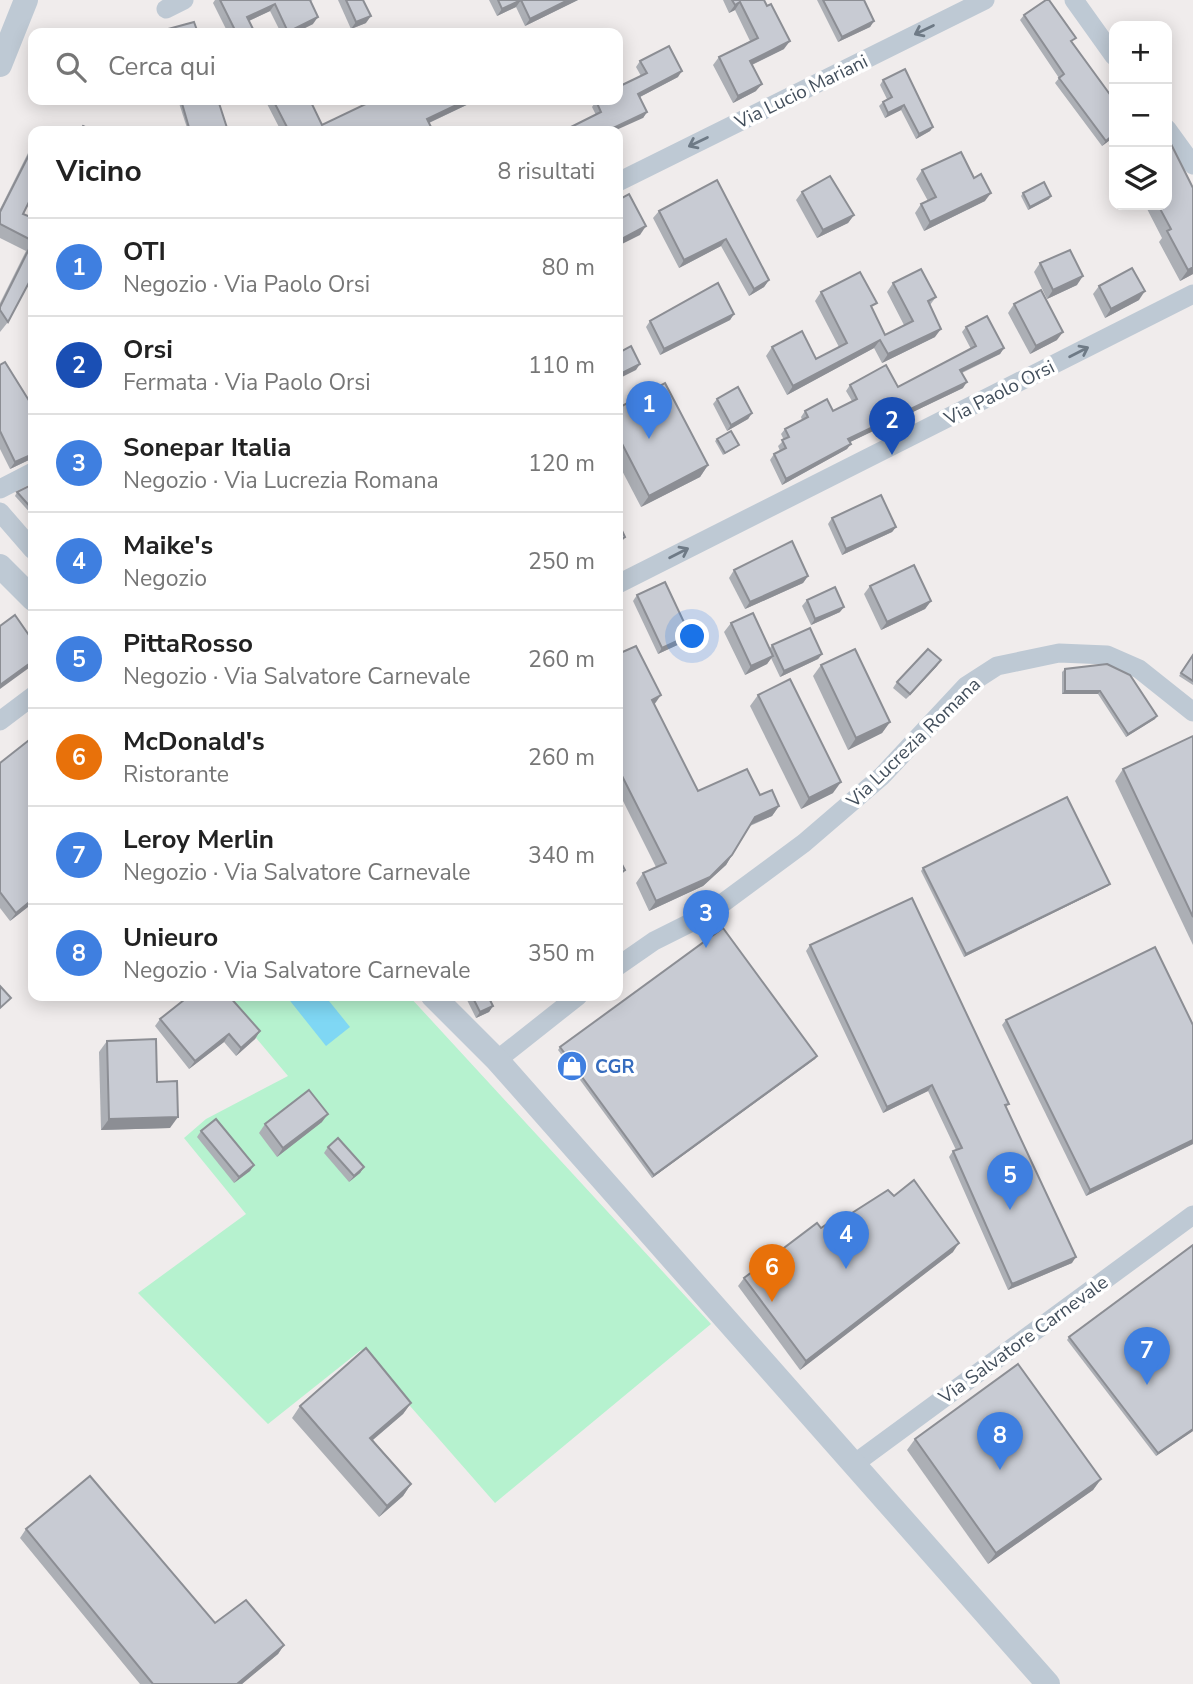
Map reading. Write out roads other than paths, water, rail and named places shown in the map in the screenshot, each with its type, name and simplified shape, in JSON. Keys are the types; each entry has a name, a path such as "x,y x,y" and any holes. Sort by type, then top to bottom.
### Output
{"street":[{"path":"0,65 26,0"},
{"path":"166,9 184,0"},
{"name":"Via Lucio Mariani","path":"623,180 985,0"},
{"path":"1074,0 1109,49"},
{"path":"1172,136 1193,165"},
{"name":"Via Paolo Orsi","path":"623,581 1193,294"},
{"path":"0,489 28,475"},
{"path":"0,512 28,544"},
{"path":"0,566 28,594"},
{"name":"Via Lucrezia Romana","path":"623,963 654,942 708,914 804,843 882,776 966,686 997,666 1059,653 1107,655 1139,669 1193,712"},
{"path":"0,720 28,700"},
{"path":"438,1001 497,1060 1048,1684"},
{"path":"497,1060 572,1001"},
{"name":"Via Salvatore Carnevale","path":"853,1464 1193,1215"}],"water":[{"path":"290,1001 329,1001 350,1027 326,1046"}],"place":[{"name":"OTI","path":"649,439"},
{"name":"Orsi","path":"892,455"},
{"name":"Sonepar Italia","path":"706,948"},
{"name":"CGR","path":"572,1066"},
{"name":"PittaRosso","path":"1010,1210"},
{"name":"Maike's","path":"846,1269"},
{"name":"McDonald's","path":"772,1302"},
{"name":"Leroy Merlin","path":"1147,1385"},
{"name":"Unieuro","path":"1000,1470"}]}
